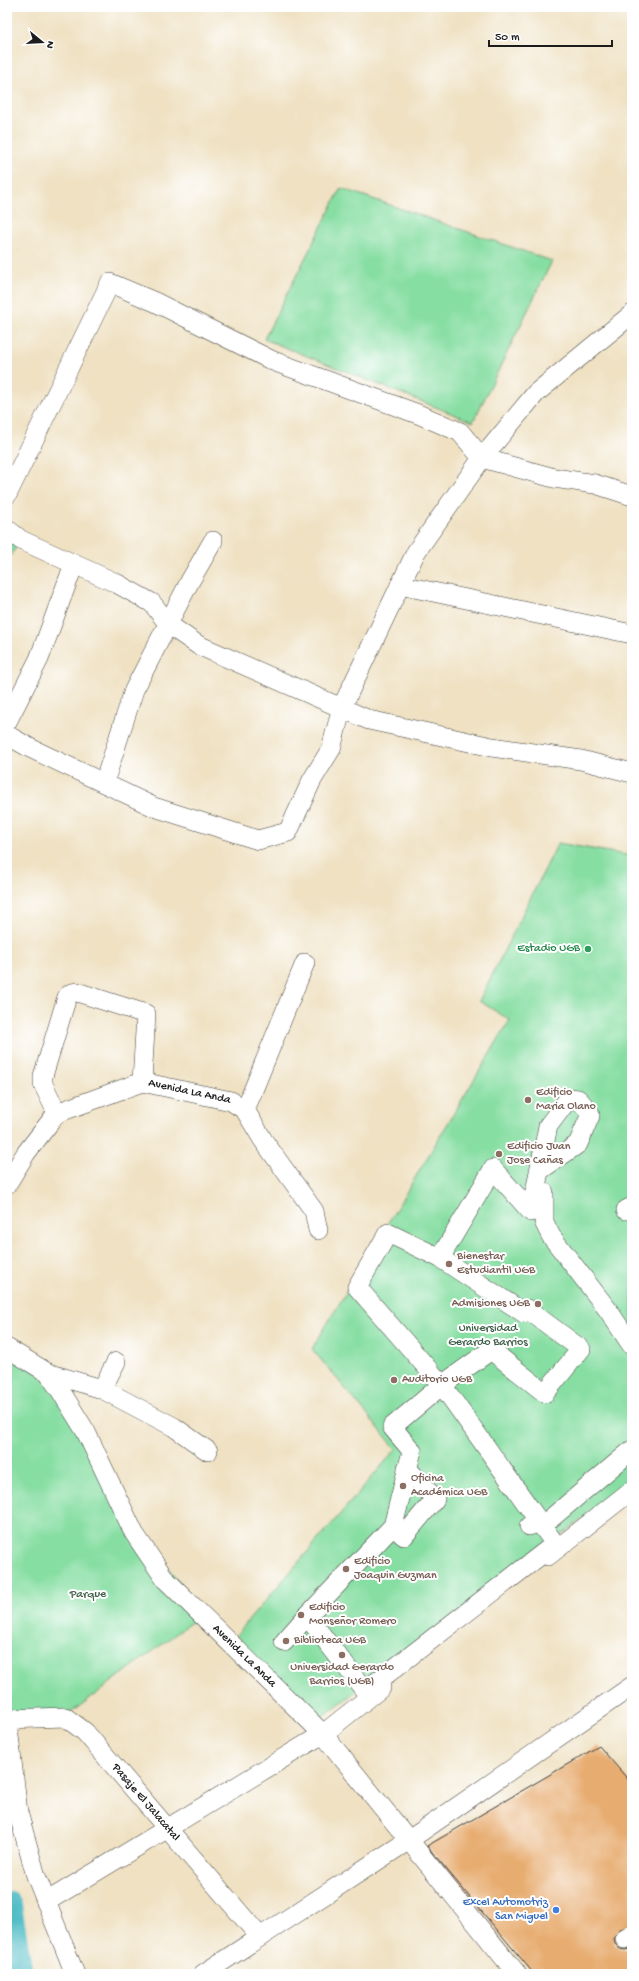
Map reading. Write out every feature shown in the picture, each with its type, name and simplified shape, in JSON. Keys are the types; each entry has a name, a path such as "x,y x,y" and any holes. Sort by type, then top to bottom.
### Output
{"street":[{"path":"7,495 110,283 155,302 273,361 418,414 460,432 482,458 554,478 595,484 632,496"},
{"path":"7,735 30,748 154,807 258,840 288,832 312,780 331,749 342,707 416,552 482,458 536,393 632,314"},
{"path":"7,529 21,540 116,583 152,603 169,625 198,645 369,720 492,747 581,760 632,773"},
{"path":"104,783 134,690 169,625 190,581 213,541"},
{"path":"7,722 40,660 74,564"},
{"path":"400,585 632,634"},
{"path":"244,1110 305,963"},
{"path":"7,1184 26,1154 57,1113 43,1084 43,1076 67,997 71,993 77,992 146,1014 142,1082"},
{"name":"Avenida La Anda","path":"57,1113 142,1082 231,1101 244,1110 314,1211 318,1230"},
{"path":"531,1212 544,1169 578,1144 590,1116 589,1111 573,1100 548,1126 544,1169 544,1222 551,1236 608,1310 632,1346"},
{"path":"440,1258 493,1169 531,1212 632,1360"},
{"path":"284,1642 307,1616 393,1526 412,1451 392,1427 442,1385 491,1350 545,1393 581,1349 527,1309 524,1313 440,1258 388,1233 357,1287 442,1385 544,1525 555,1544 365,1691 307,1616"},
{"name":"Avenida La Anda","path":"7,1348 48,1373 86,1432 134,1533 165,1580 323,1734 517,1974"},
{"path":"102,1389 116,1362"},
{"path":"48,1373 102,1389 174,1428 208,1451"},
{"path":"544,1525 632,1450"},
{"path":"544,1525 632,1463"},
{"path":"393,1526 404,1536 435,1499 407,1468"},
{"path":"46,1902 323,1734 632,1490"},
{"path":"544,1525 570,1539"},
{"path":"203,1974 409,1840 632,1686"},
{"name":"Pasaje El Jalacatal","path":"7,1719 65,1717 85,1732 260,1936"},
{"path":"7,1719 18,1812 36,1876 75,1974"}],"green space":[{"path":"341,188 552,261 473,422 264,339"},
{"path":"7,531 21,540 7,561"},
{"name":"Universidad Gerardo Barrios","path":"558,843 632,856 632,1481 313,1724 236,1635 396,1449 312,1349 510,1020 479,1001"},
{"name":"Parque","path":"7,1351 60,1390 109,1483 201,1615 65,1717 7,1712"}],"building":[{"name":"Excel Automotriz San Miguel","path":"599,1746 632,1784 632,1924 619,1930 614,1939 615,1944 620,1949 625,1950 632,1948 632,1974 534,1974 427,1846"}],"waterway":[{"path":"7,1906 18,1974"}],"place":[{"name":"Estadio UGB","path":"588,949"},
{"name":"Edificio Maria Olano","path":"528,1100"},
{"name":"Edificio Juan Jose Cañas","path":"499,1154"},
{"name":"Bienestar Estudiantil UGB","path":"449,1264"},
{"name":"Admisiones UGB","path":"538,1304"},
{"name":"Auditorio UGB","path":"394,1380"},
{"name":"Oficina Académica UGB","path":"403,1486"},
{"name":"Edificio Joaquin Guzman","path":"346,1569"},
{"name":"Edificio Monseñor Romero","path":"301,1615"},
{"name":"Biblioteca UGB","path":"286,1641"},
{"name":"Universidad Gerardo Barrios (UGB)","path":"342,1655"},
{"name":"Excel Automotriz San Miguel","path":"556,1910"}]}
